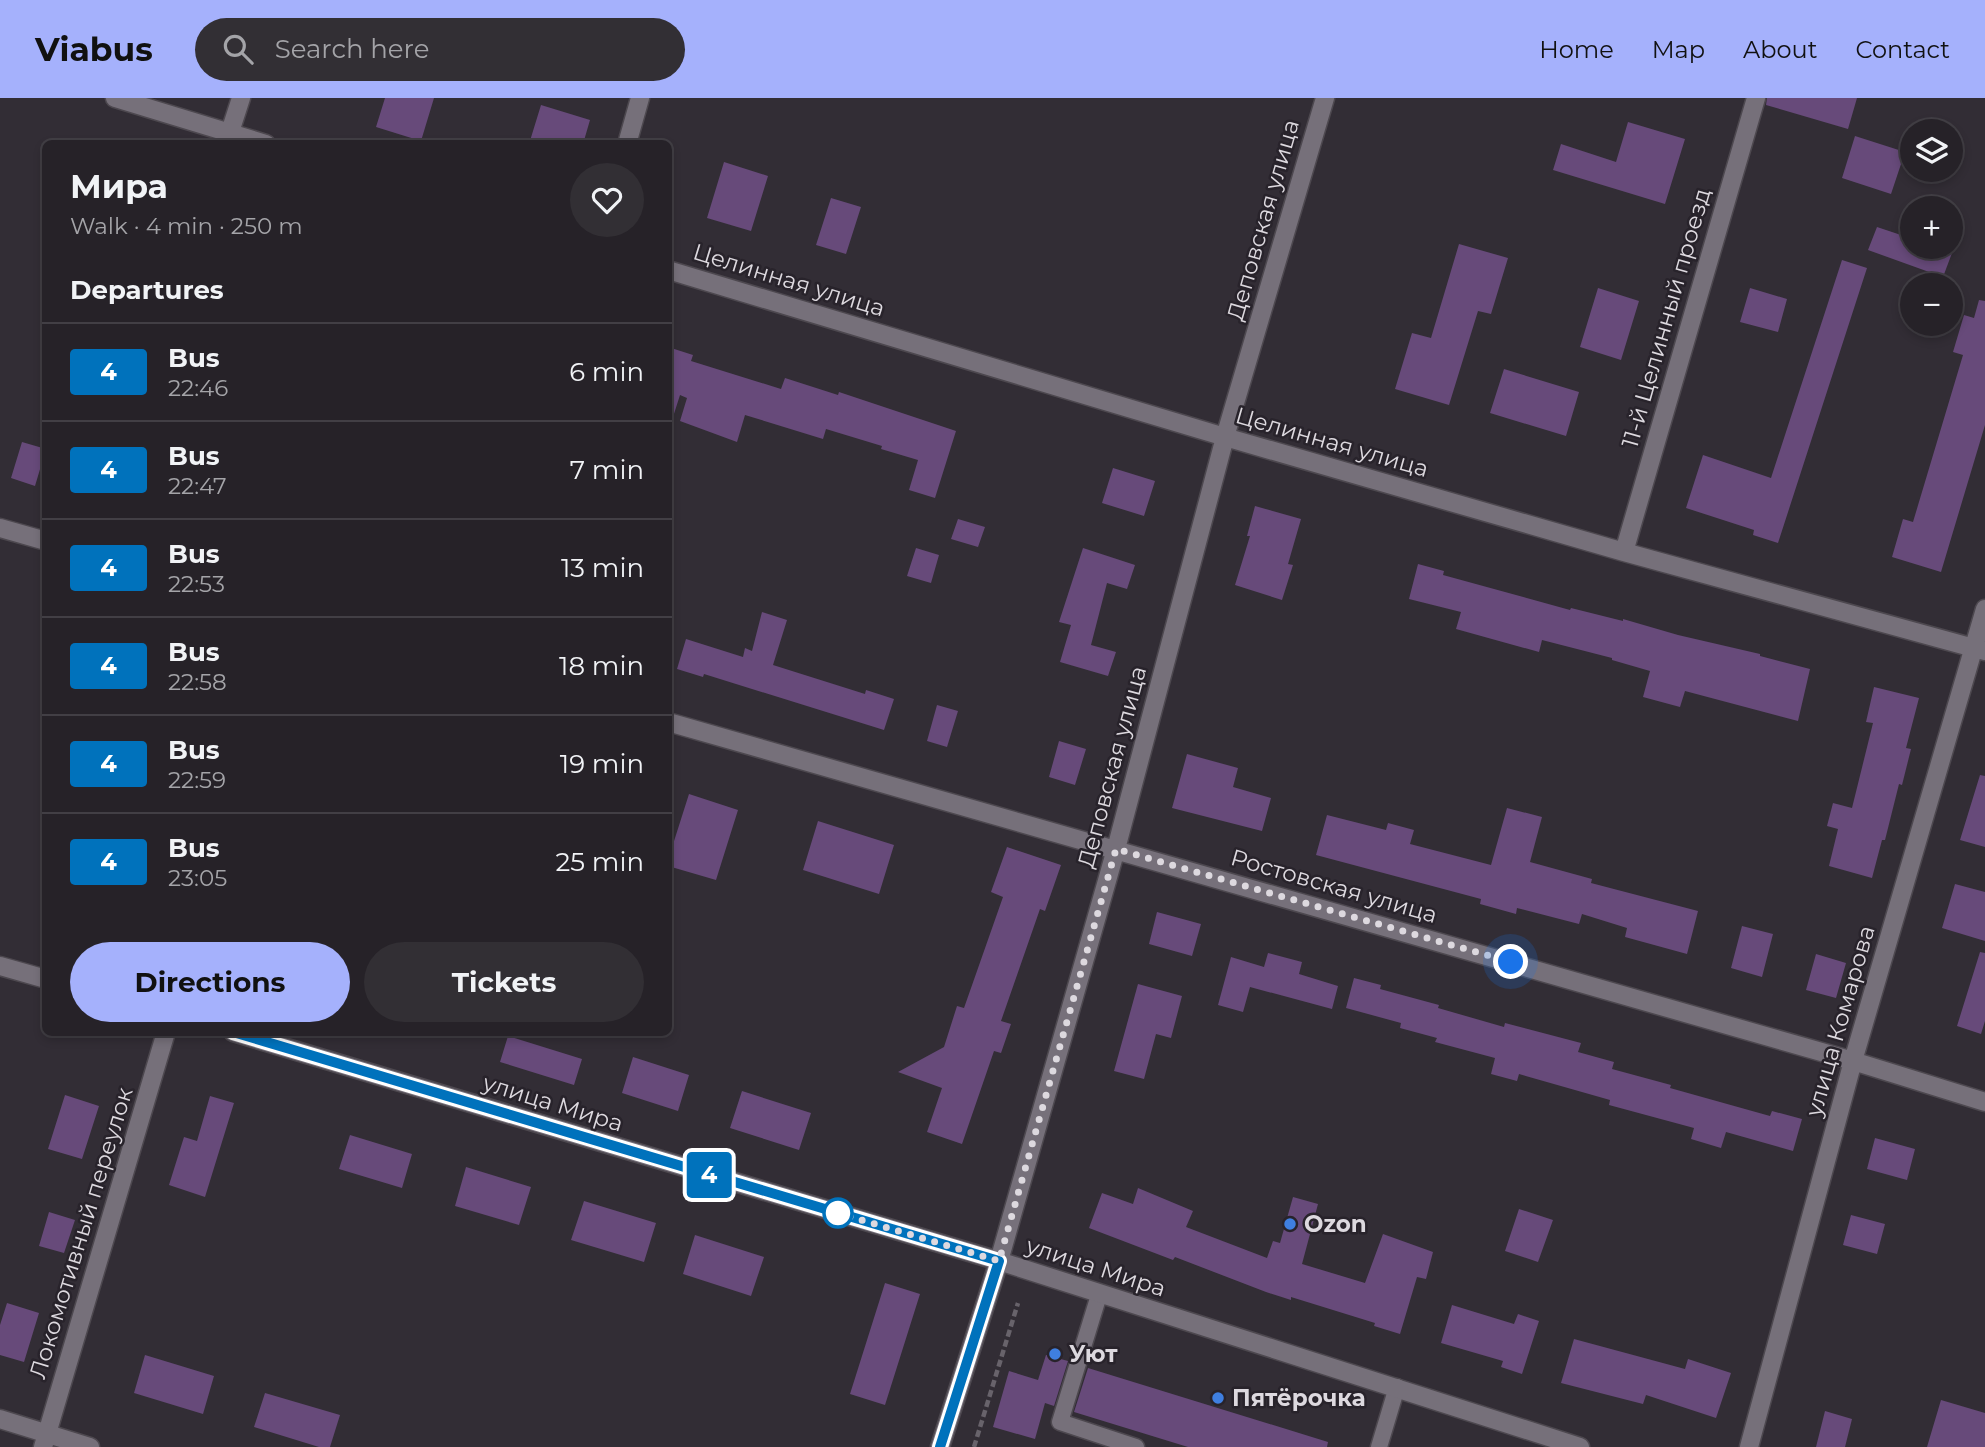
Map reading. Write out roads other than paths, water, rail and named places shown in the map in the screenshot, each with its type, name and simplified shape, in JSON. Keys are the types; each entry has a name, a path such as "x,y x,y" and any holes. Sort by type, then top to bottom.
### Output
{"street":[{"path":"115,98 255,140"},
{"path":"230,132 241,98"},
{"path":"627,140 640,98"},
{"name":"Деповская улица","path":"940,1447 999,1261 1116,849 1225,437 1325,98"},
{"name":"11-й Целинный проезд","path":"1623,552 1756,98"},
{"name":"Целинная улица","path":"672,271 1225,437 1623,552 1979,649"},
{"path":"0,528 42,540"},
{"name":"улица Комарова","path":"1749,1447 1853,1060 1979,649 1985,610"},
{"name":"Ростовская улица","path":"672,723 1853,1060 1985,1102"},
{"path":"0,966 42,978"},
{"name":"Локомотивный переулок","path":"45,1440 165,1036"},
{"name":"улица Мира","path":"246,1036 999,1261 1580,1447"},
{"path":"0,1419 45,1440 90,1447"}],"lane":[{"path":"1099,1294 1060,1422 1136,1447"},
{"path":"1379,1447 1397,1388"}],"place":[{"name":"Ozon","path":"1290,1224"},
{"name":"Уют","path":"1055,1354"},
{"name":"Пятёрочка","path":"1218,1398"}]}
